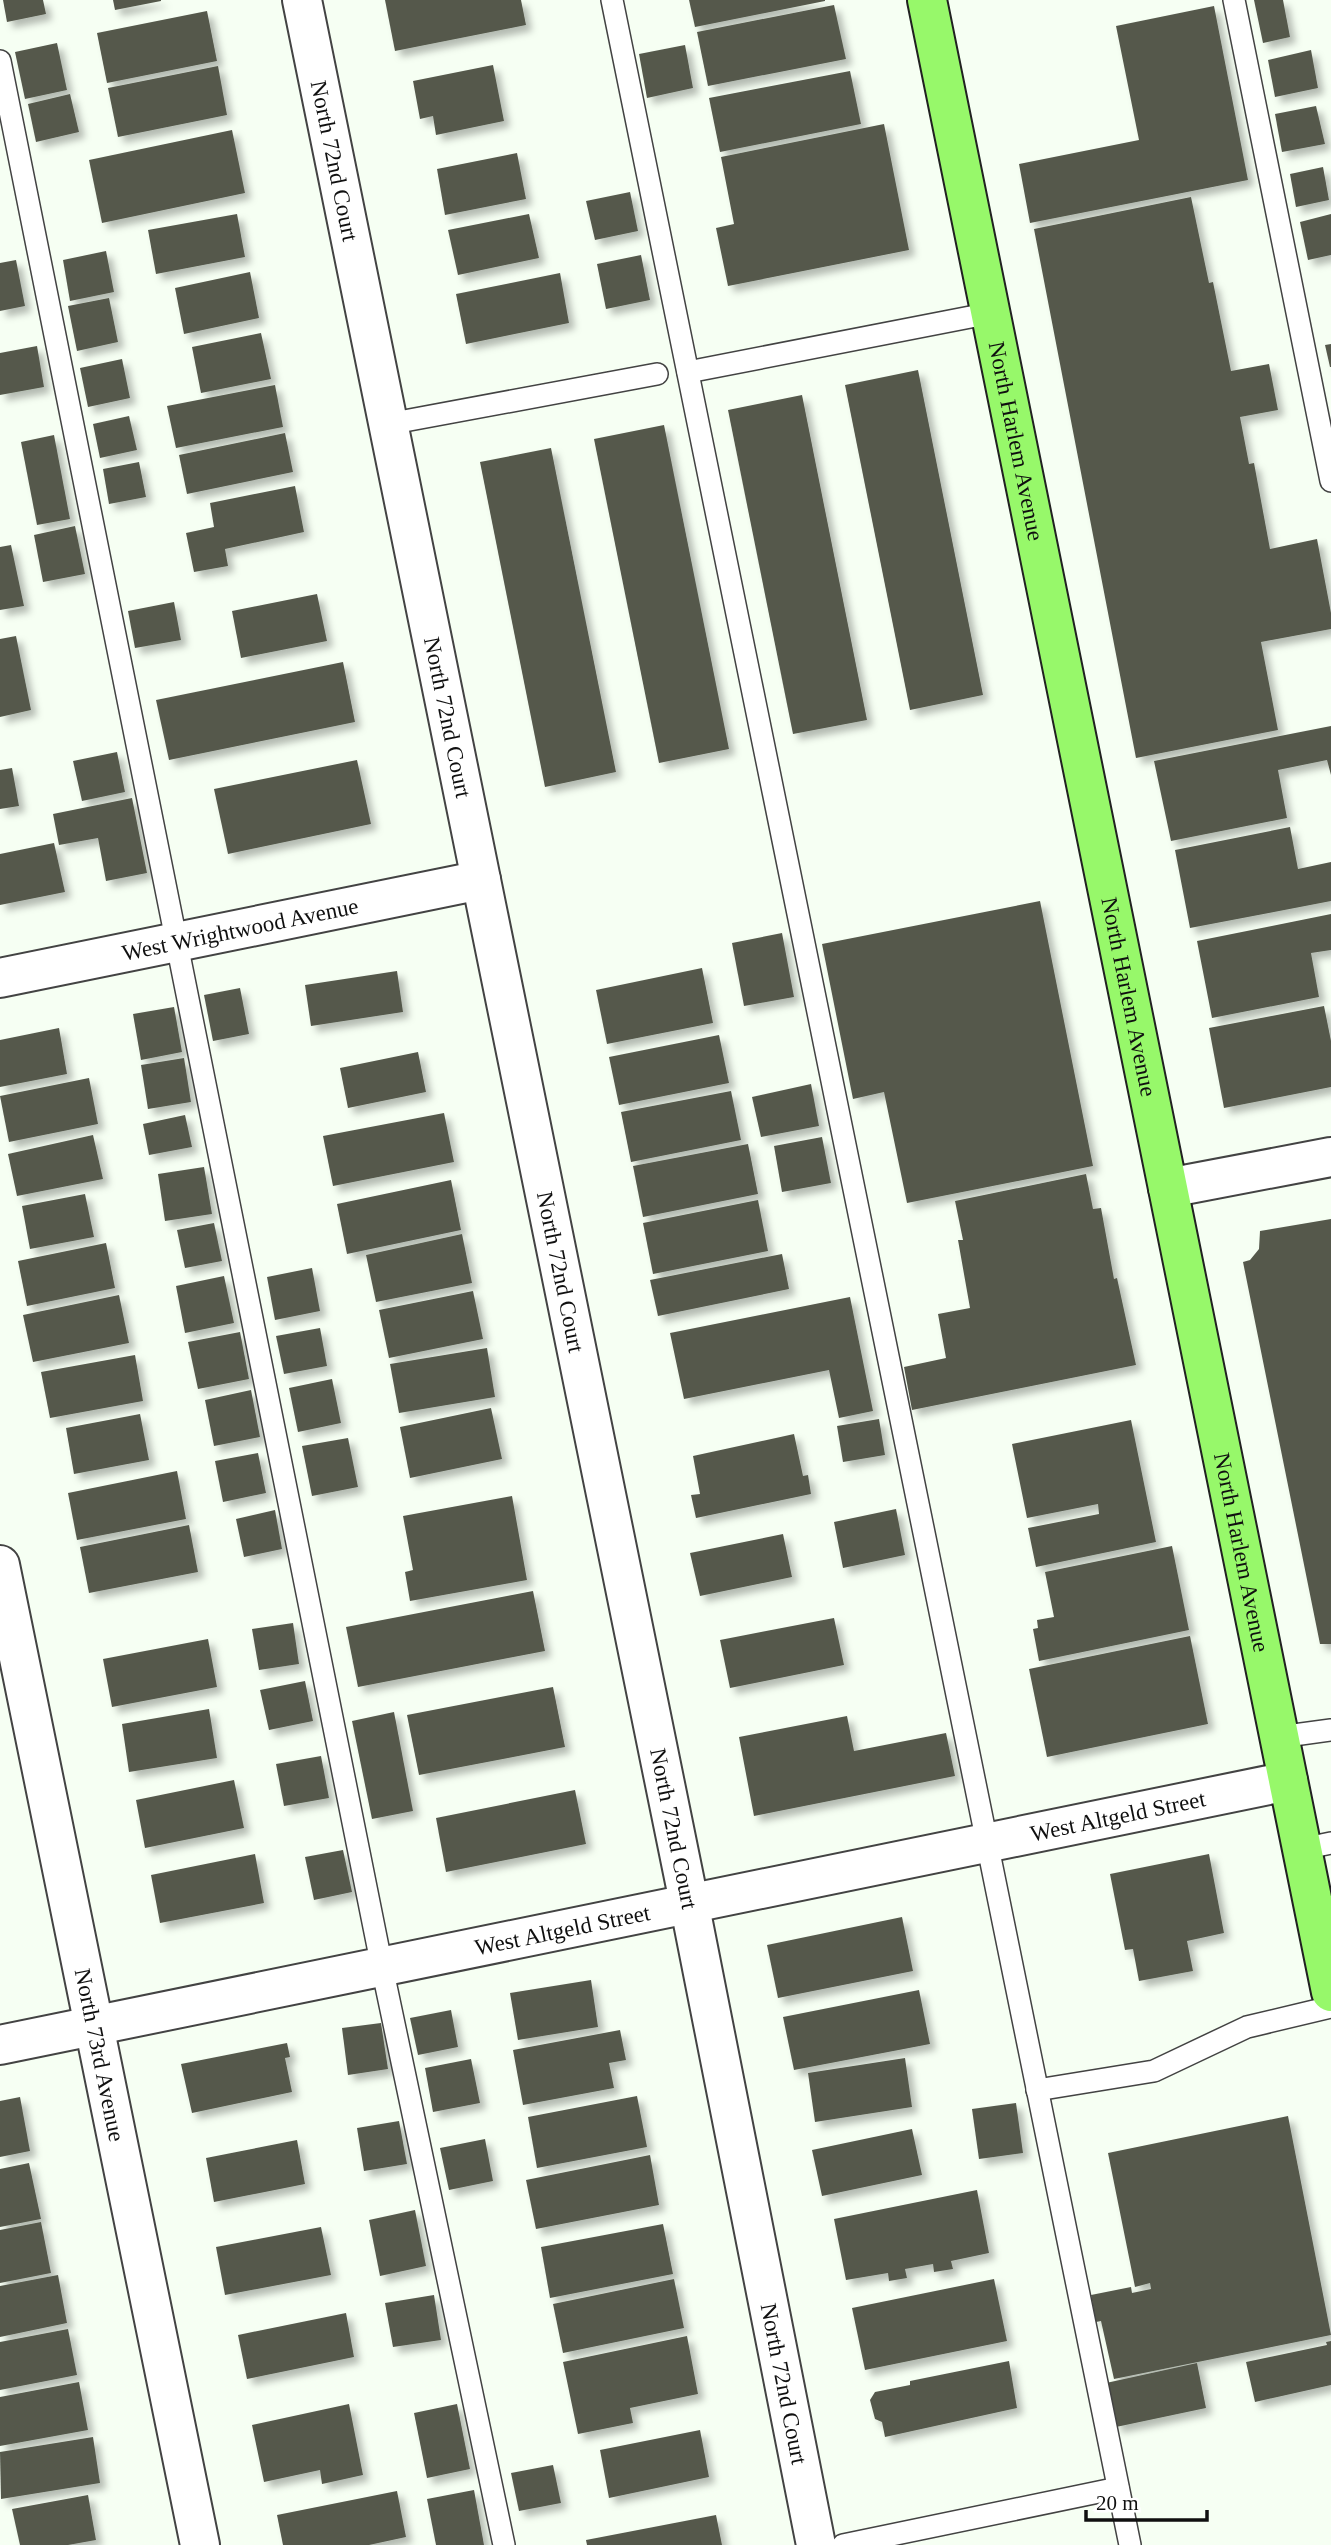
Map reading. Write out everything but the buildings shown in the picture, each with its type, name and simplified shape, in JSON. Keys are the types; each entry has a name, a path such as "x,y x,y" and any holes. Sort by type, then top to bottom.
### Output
{"main road":[{"name":"North Harlem Avenue","path":"927,0 1288,1781 1316,1846 1331,1992"}],"street":[{"name":"North 72nd Court","path":"302,0 689,1902 816,2545"},
{"name":"West Wrightwood Avenue","path":"0,978 481,880"},
{"path":"1168,1188 1331,1157"},
{"name":"North 73rd Avenue","path":"0,1565 200,2545"},
{"name":"West Altgeld Street","path":"0,2045 1288,1781"}],"lane":[{"path":"612,0 1130,2545"},
{"path":"1234,0 1331,481"},
{"path":"0,61 382,1967 504,2545"},
{"path":"688,372 991,313"},
{"path":"388,424 657,374"},
{"path":"1279,1737 1331,1730"},
{"path":"1037,2090 1154,2071 1247,2027 1331,2007"},
{"path":"843,2545 1118,2488"}]}
